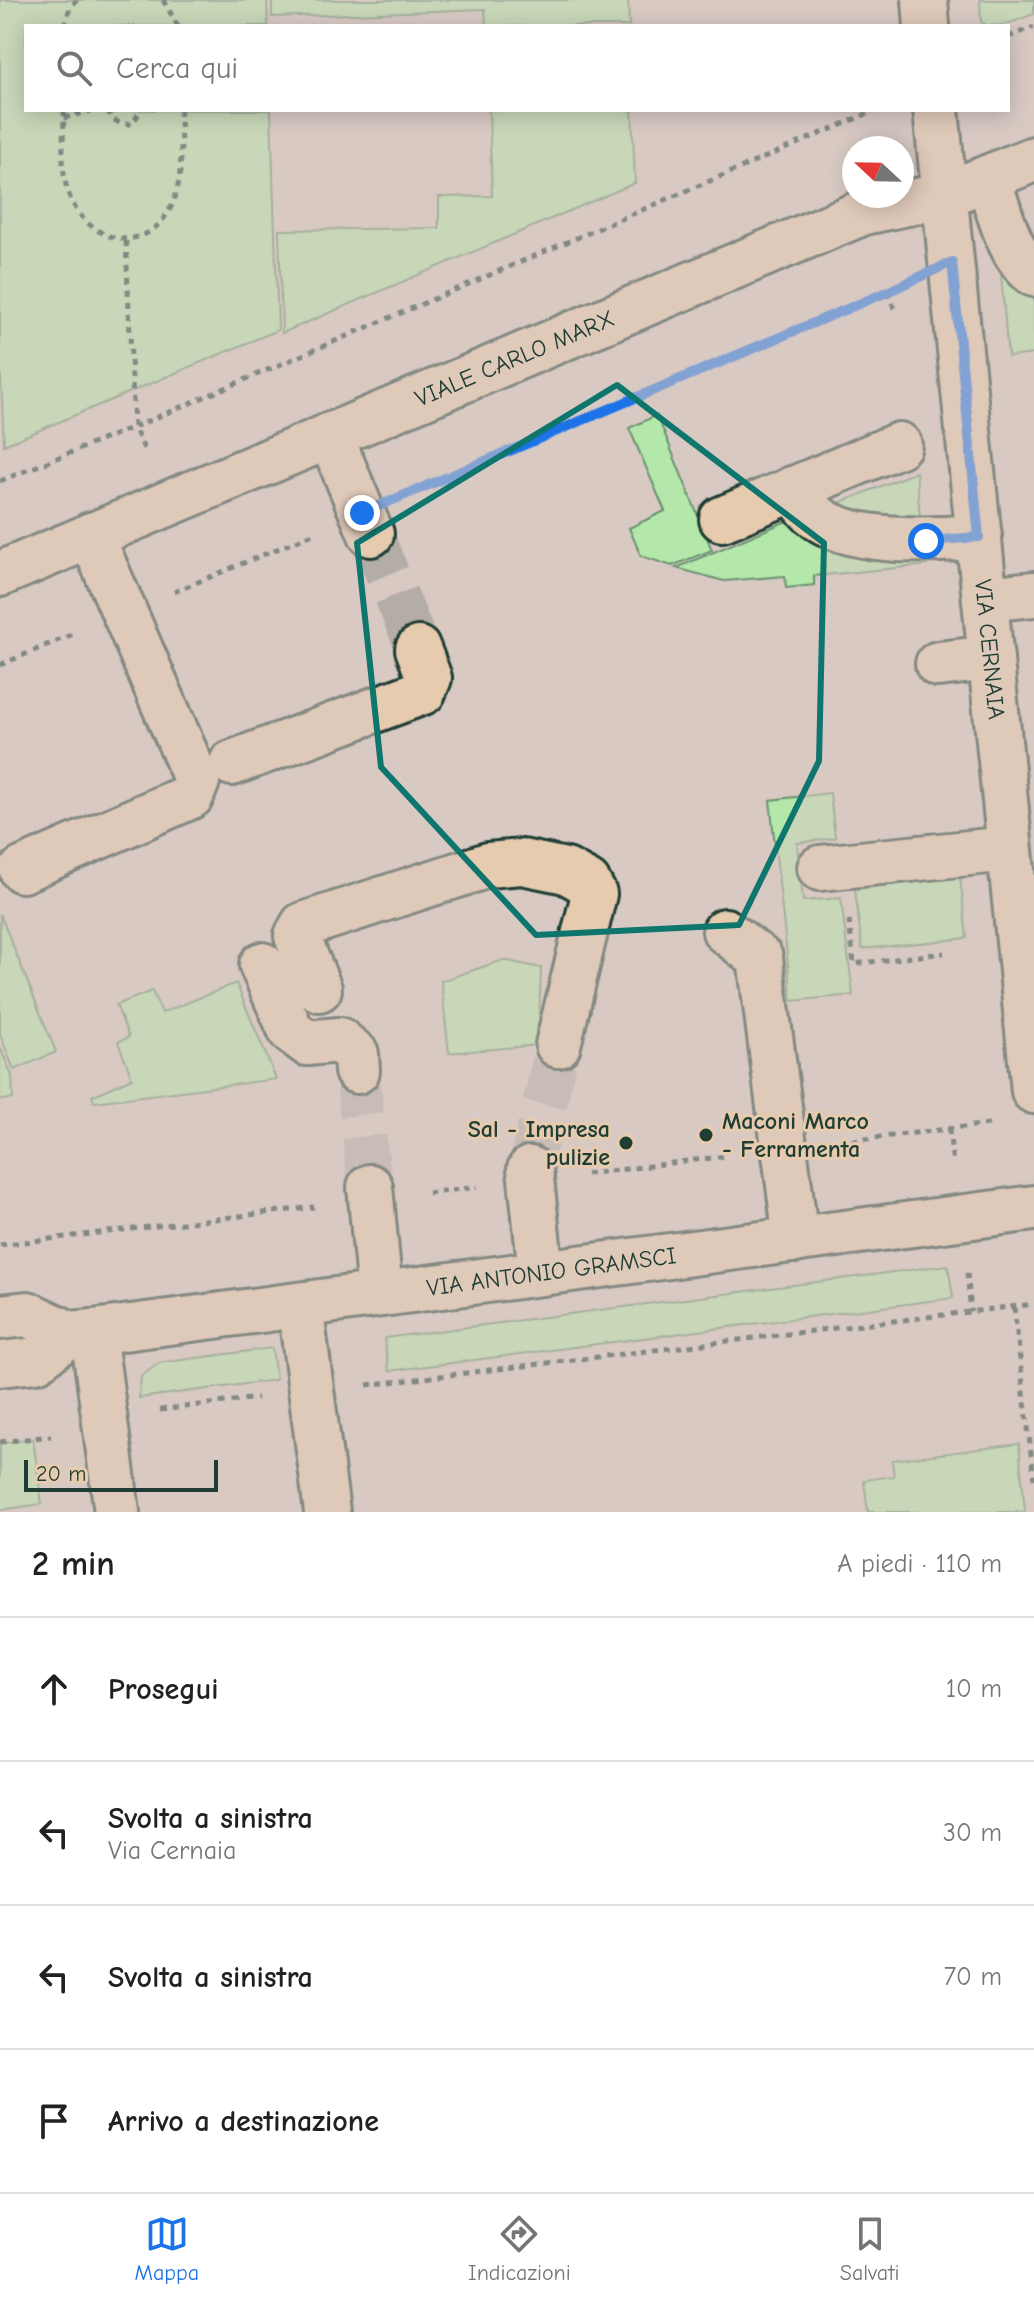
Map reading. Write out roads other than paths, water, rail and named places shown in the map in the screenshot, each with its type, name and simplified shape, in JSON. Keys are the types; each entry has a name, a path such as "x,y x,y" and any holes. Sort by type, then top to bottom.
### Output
{"street":[{"path":"925,0 927,24"},
{"name":"VIA CERNAIA","path":"936,112 1009,849 1027,949 1034,1091"},
{"name":"VIALE CARLO MARX","path":"0,574 864,212 945,195 1034,159"},
{"path":"988,180 1016,253 1024,267 1034,274"},
{"path":"330,435 367,523"},
{"path":"722,519 899,445"},
{"path":"792,489 812,513 843,529 893,539 926,541 979,537"},
{"path":"22,870 191,796 197,781 91,535"},
{"path":"985,599 1034,594"},
{"path":"232,763 423,692 429,678 418,649"},
{"path":"938,664 991,658"},
{"path":"831,867 1009,849"},
{"path":"319,989 297,936 303,925 488,865 522,862 566,871 588,883 594,894 558,1045"},
{"path":"725,931 760,958 796,1240"},
{"path":"262,965 291,1031 307,1043 339,1040 356,1054 357,1071"},
{"path":"530,1169 541,1273"},
{"path":"370,1187 380,1294"},
{"name":"VIA ANTONIO GRAMSCI","path":"0,1364 36,1360 81,1333 1034,1208"},
{"path":"300,1305 327,1512"},
{"path":"0,1317 27,1314 81,1333 105,1416 117,1512"}],"tunnel":[{"path":"371,534 418,649"},
{"path":"530,1169 558,1045"},
{"path":"357,1071 370,1187"}],"place":[{"name":"Maconi Marco - Ferramenta","path":"706,1135"},
{"name":"Sal - Impresa pulizie","path":"626,1143"}]}
